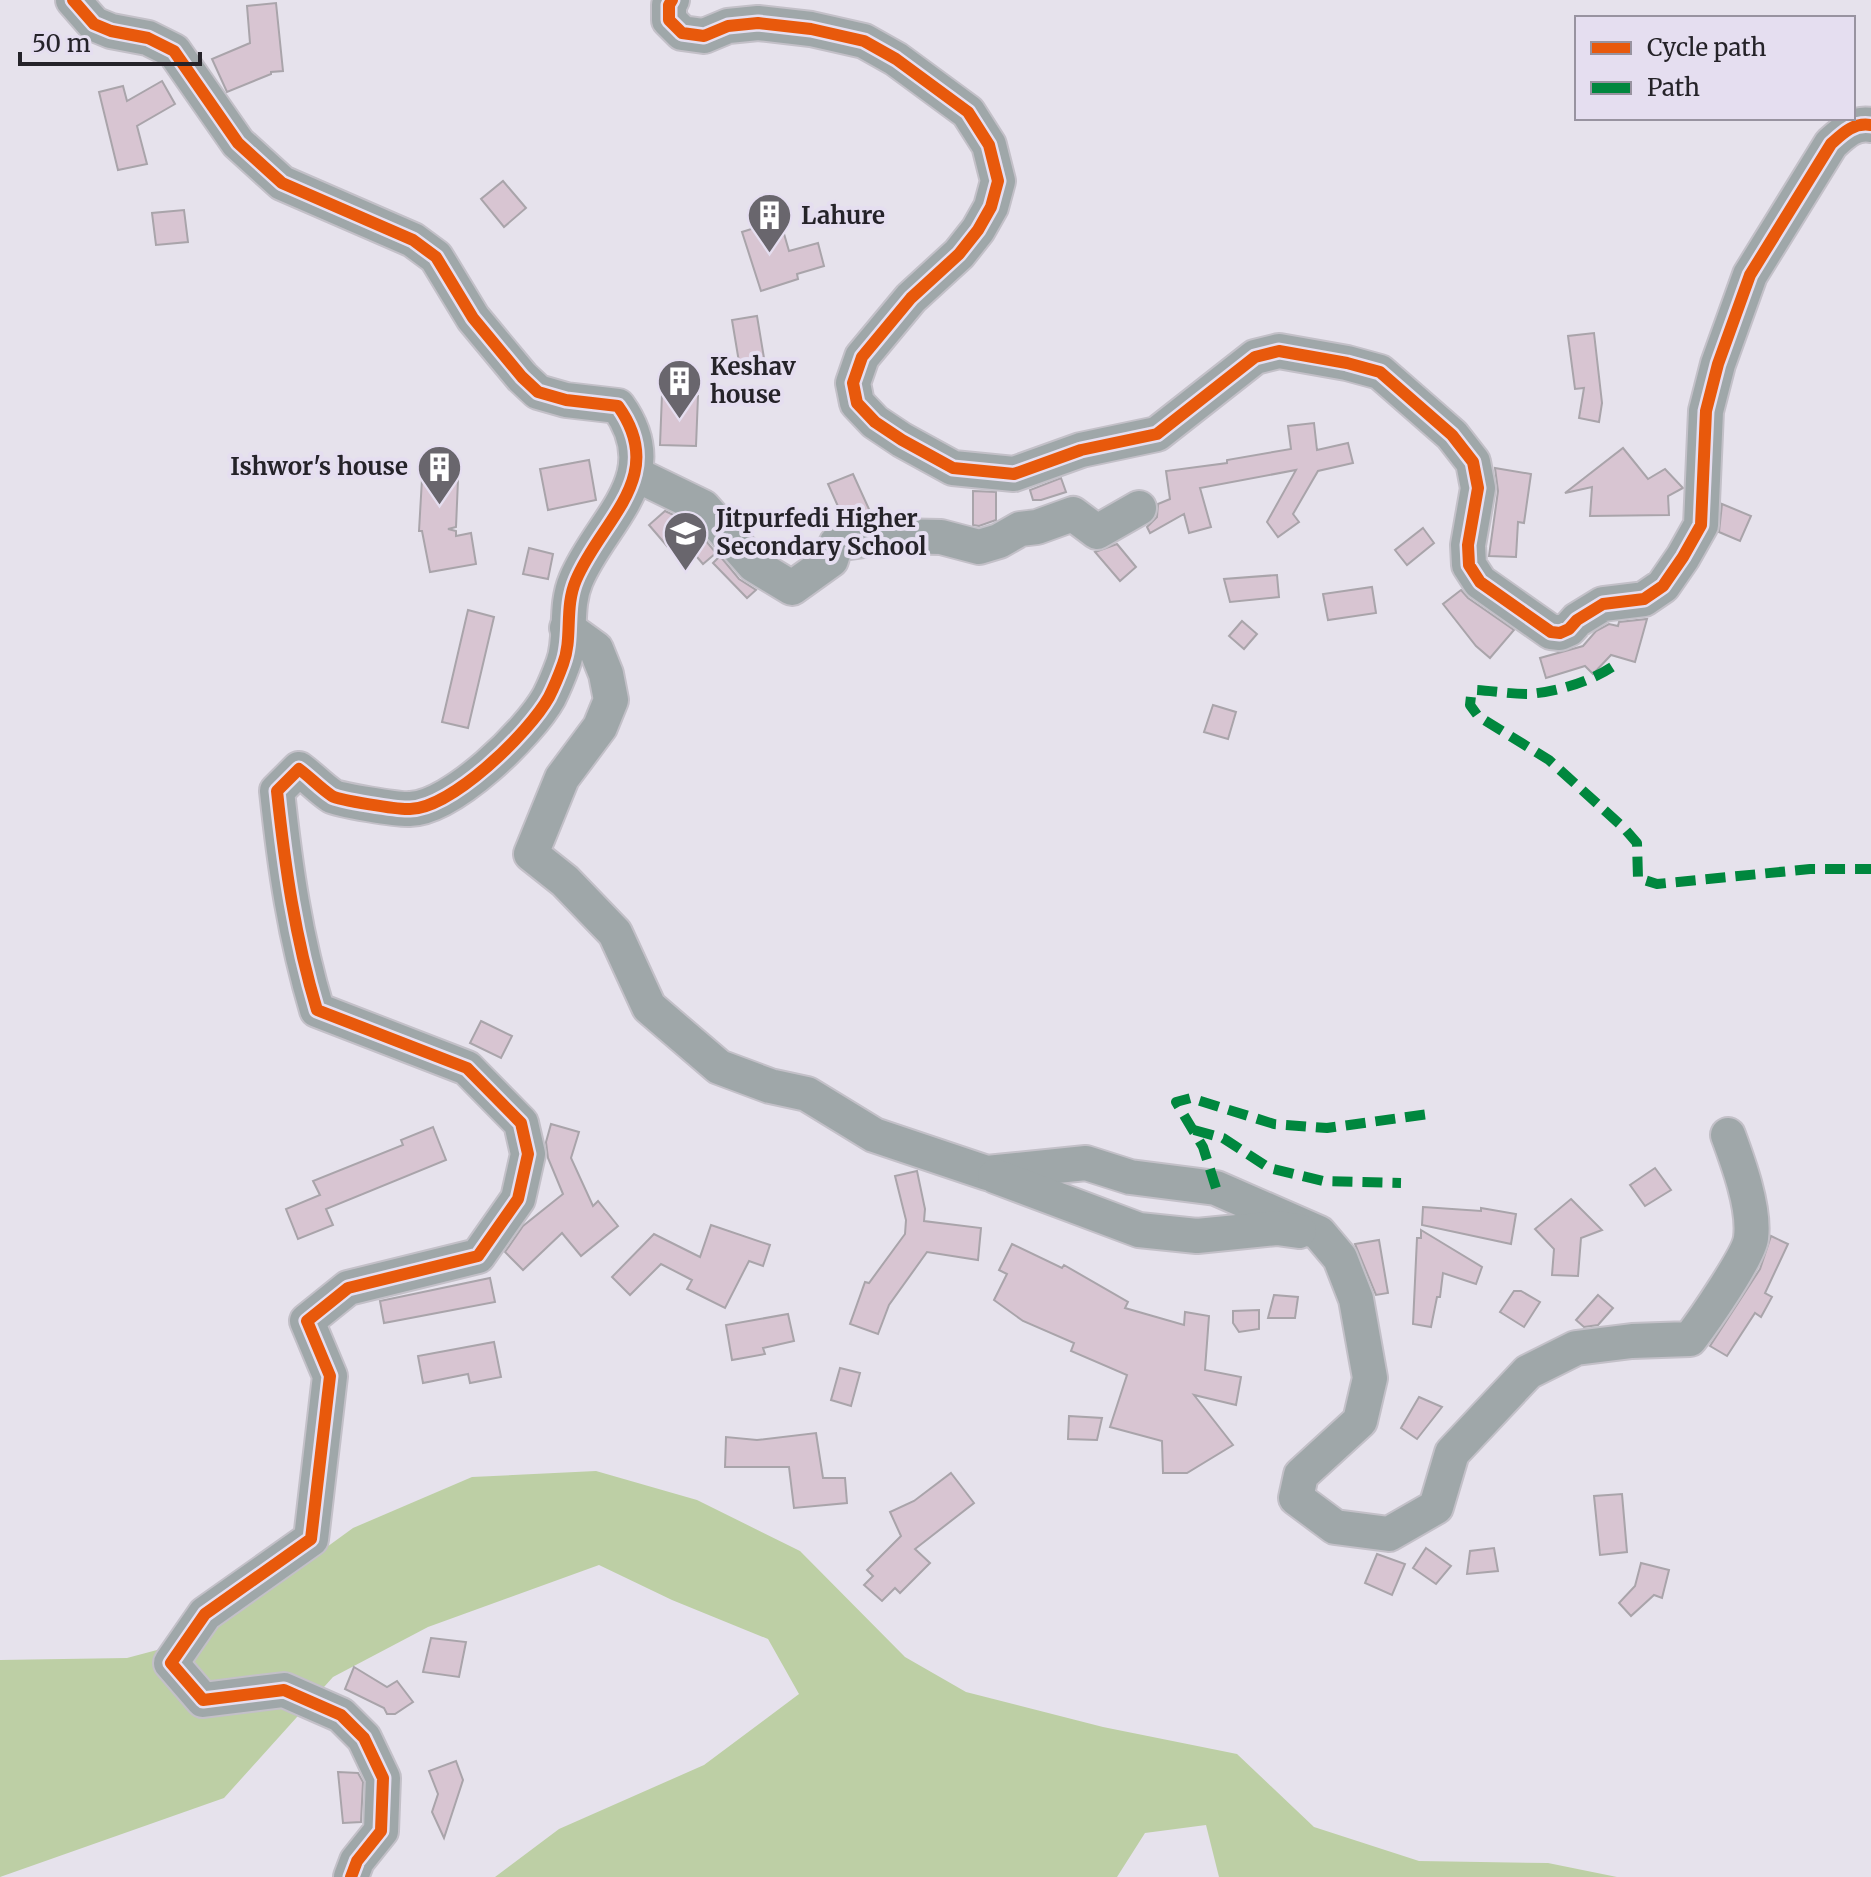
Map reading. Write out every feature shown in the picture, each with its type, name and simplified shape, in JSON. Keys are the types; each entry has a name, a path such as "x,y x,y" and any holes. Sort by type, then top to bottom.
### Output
{"street":[{"path":"73,0 94,24 111,31 148,38 174,51 238,143 282,183 413,240 436,257 473,318 538,392 566,400 618,406 626,417 636,444 635,474 621,511 576,580 567,609 565,660 548,699 511,746 448,797 411,810 335,798 299,769 277,791 289,895 317,1010 467,1068 521,1123 528,1154 518,1199 478,1256 348,1288 307,1321 330,1376 311,1539 205,1614 171,1663 203,1700 284,1690 341,1715 364,1738 383,1778 381,1831 357,1861 351,1877"},
{"path":"672,0 669,20 682,33 704,36 728,26 758,23 811,29 864,41 896,59 968,112 989,145 998,181 991,207 978,230 959,254 911,298 862,357 853,383 857,403 875,422 953,468 1014,474 1081,450 1157,434 1255,357 1279,351 1311,355 1380,372 1452,435 1473,462 1478,488 1468,545 1469,565 1480,582 1551,632 1560,633 1603,604 1644,599 1663,586 1683,557 1701,525 1706,411 1718,364 1750,275 1831,144 1846,130 1863,124 1871,125"},
{"path":"635,474 703,507 754,565 792,588 831,560 836,544 891,536 941,537 979,547 999,541 1020,529 1037,527 1073,514 1097,532 1139,508"},
{"path":"567,628 596,649 606,674 611,700 600,727 562,778 531,854 565,881 615,933 649,1007 719,1067 770,1086 807,1094 874,1135 1139,1230 1197,1236 1277,1228 1319,1233"},
{"path":"987,1173 1086,1163 1130,1177 1216,1188 1319,1233 1340,1258 1356,1299 1370,1378 1360,1421 1301,1475 1296,1498 1335,1527 1389,1534 1436,1507 1452,1453 1528,1372 1576,1348 1632,1341 1690,1339 1709,1316 1751,1239 1748,1202 1728,1135"}],"green space":[{"path":"596,1471 697,1500 800,1551 905,1657 966,1692 1103,1727 1237,1754 1314,1827 1419,1861 1548,1863 1617,1877 1219,1877 1206,1825 1145,1833 1117,1877 495,1877 559,1829 704,1765 799,1694 768,1639 672,1600 599,1565 428,1627 333,1677 224,1798 0,1877 0,1660 127,1658 202,1638 353,1528 472,1477"}],"building":[{"path":"276,3 283,71 271,72 227,92 212,59 250,43 247,6"},
{"path":"162,81 175,104 137,126 147,164 118,170 99,92 123,86 127,101"},
{"path":"503,181 526,208 504,227 481,199"},
{"path":"184,210 188,242 156,245 152,213"},
{"name":"Lahure","path":"780,220 789,251 818,243 824,266 797,274 798,279 761,291 742,232"},
{"path":"757,316 766,370 741,374 732,320"},
{"path":"1594,333 1602,403 1599,422 1579,418 1584,388 1575,389 1568,336"},
{"name":"Keshav house","path":"662,394 698,396 696,446 660,445"},
{"path":"1314,423 1317,450 1348,443 1353,463 1318,471 1293,514 1299,522 1278,537 1267,522 1296,470 1200,488 1211,527 1189,533 1184,514 1150,533 1147,527 1157,517 1158,504 1170,499 1166,471 1227,463 1227,460 1291,449 1288,426"},
{"path":"1623,448 1648,479 1665,469 1683,488 1668,496 1669,515 1590,516 1592,487 1565,493"},
{"path":"589,460 596,500 548,510 540,469"},
{"path":"1495,468 1531,474 1524,523 1518,522 1516,557 1489,556 1498,491"},
{"path":"853,474 873,518 845,522 828,484"},
{"path":"1061,478 1066,492 1033,500 1030,490"},
{"path":"422,479 458,480 456,527 448,529 456,531 456,536 471,533 476,564 430,572 422,531 419,531"},
{"path":"973,491 996,492 996,520 973,525"},
{"path":"1722,504 1751,516 1740,541 1719,532"},
{"path":"665,511 691,523 716,553 703,564 679,536 667,546 649,525"},
{"path":"1423,528 1434,543 1407,565 1395,550"},
{"path":"1117,544 1136,567 1120,581 1095,552"},
{"path":"529,548 553,554 548,579 523,574"},
{"path":"720,556 739,579 756,590 747,598 713,563"},
{"path":"1277,575 1279,597 1230,602 1224,579"},
{"path":"1372,587 1376,613 1328,620 1323,594"},
{"path":"1461,590 1514,630 1490,658 1476,646 1443,604"},
{"path":"468,610 494,617 468,728 442,722"},
{"path":"1647,619 1635,662 1611,655 1593,674 1585,666 1546,678 1540,658 1583,646 1596,631 1609,624 1618,626 1619,622"},
{"path":"1242,621 1257,634 1244,649 1229,636"},
{"path":"1213,705 1236,712 1228,739 1204,732"},
{"path":"481,1021 512,1036 501,1058 470,1043"},
{"path":"551,1124 579,1132 571,1158 593,1206 598,1201 618,1226 581,1256 562,1233 523,1270 505,1252 523,1226 563,1194 548,1158 546,1142"},
{"path":"433,1127 446,1160 326,1209 333,1225 298,1239 286,1209 320,1195 313,1181 403,1145 401,1140"},
{"path":"1655,1168 1671,1190 1645,1206 1630,1185"},
{"path":"917,1171 925,1209 924,1221 981,1228 978,1260 927,1252 889,1305 878,1334 850,1324 865,1282 869,1283 905,1234 906,1220 895,1176"},
{"path":"1571,1199 1602,1230 1581,1238 1578,1276 1552,1275 1554,1249 1535,1229"},
{"path":"1423,1207 1481,1211 1481,1208 1516,1214 1511,1244 1422,1225"},
{"path":"711,1225 770,1245 763,1266 749,1261 725,1308 687,1289 692,1280 661,1264 630,1295 612,1277 654,1234 700,1257"},
{"path":"1421,1230 1482,1267 1476,1284 1443,1273 1431,1327 1413,1324 1417,1238 1421,1238"},
{"path":"1771,1236 1788,1244 1765,1293 1772,1297 1761,1317 1755,1313 1727,1356 1710,1346 1760,1269"},
{"path":"1379,1240 1388,1293 1376,1295 1355,1244"},
{"path":"1012,1244 1062,1268 1064,1265 1128,1302 1125,1308 1184,1325 1185,1312 1209,1316 1205,1370 1241,1377 1236,1405 1194,1395 1233,1445 1187,1473 1163,1473 1162,1441 1110,1427 1127,1375 1071,1351 1074,1343 1023,1321 994,1300 1007,1274 999,1270"},
{"path":"490,1278 495,1302 384,1323 380,1301"},
{"path":"1514,1291 1521,1291 1540,1302 1524,1327 1500,1312"},
{"path":"1274,1295 1298,1297 1295,1318 1268,1318"},
{"path":"1598,1295 1613,1308 1598,1325 1584,1327 1576,1320"},
{"path":"1259,1310 1259,1329 1239,1332 1233,1323 1233,1311"},
{"path":"788,1314 794,1341 763,1348 765,1354 732,1360 726,1325"},
{"path":"494,1342 501,1377 470,1383 468,1374 423,1383 418,1356"},
{"path":"840,1368 860,1373 851,1406 831,1400"},
{"path":"1419,1397 1442,1407 1417,1439 1401,1428"},
{"path":"1069,1416 1102,1418 1097,1440 1068,1439"},
{"path":"816,1433 823,1478 845,1478 847,1503 794,1508 789,1467 725,1467 726,1437 757,1440"},
{"path":"951,1473 974,1503 915,1549 930,1563 900,1593 895,1588 882,1601 864,1585 873,1576 867,1570 901,1536 890,1512 914,1501"},
{"path":"1622,1494 1627,1552 1600,1555 1594,1496"},
{"path":"1426,1548 1451,1566 1436,1584 1413,1568"},
{"path":"1494,1548 1498,1571 1467,1574 1470,1551"},
{"path":"1377,1554 1405,1564 1392,1595 1365,1583"},
{"path":"1641,1563 1669,1570 1662,1598 1654,1595 1631,1616 1619,1603 1635,1586"},
{"path":"431,1638 466,1642 459,1677 423,1672"},
{"path":"354,1667 387,1687 397,1681 413,1702 395,1714 387,1714 384,1708 345,1689"},
{"path":"456,1761 463,1780 444,1838 432,1812 438,1794 429,1771"},
{"path":"338,1772 358,1773 363,1782 361,1822 343,1823"}],"marked path":[{"path":"1612,667 1583,682 1550,691 1528,694 1476,690 1471,696 1470,705 1478,716 1549,760 1624,828 1637,843 1638,878 1657,884 1810,869 1871,869"},
{"path":"1216,1188 1203,1147 1176,1102 1191,1098 1274,1124 1327,1128 1429,1114"},
{"path":"1194,1130 1223,1138 1269,1168 1323,1181 1401,1183"}],"cycle path":[{"path":"73,0 94,24 111,31 148,38 174,51 238,143 282,183 413,240 436,257 473,318 522,377 538,392 566,400 618,406 632,431 636,455 634,476 626,497 587,558 572,591 568,644 555,685 525,730 488,766 447,796 410,809 332,796 299,769 277,791 292,902 317,1010 467,1068 521,1123 528,1154 518,1199 478,1256 348,1288 307,1321 330,1376 311,1539 205,1614 171,1663 203,1700 284,1690 341,1715 364,1738 383,1778 381,1831 357,1861 351,1877"},
{"path":"672,0 669,20 682,33 704,36 728,26 758,23 811,29 864,41 896,59 968,112 989,145 998,181 991,207 978,230 959,254 911,298 862,357 853,383 857,403 875,422 953,468 1014,474 1081,450 1157,434 1255,357 1279,351 1380,372 1452,435 1473,462 1478,488 1468,545 1469,565 1480,582 1551,632 1560,633 1603,604 1644,599 1663,586 1683,557 1701,525 1706,411 1718,364 1750,275 1831,144 1854,127 1871,125"}],"place":[{"name":"Lahure","path":"770,255"},
{"name":"Keshav house","path":"679,420"},
{"name":"Ishwor's house","path":"439,506"},
{"name":"Jitpurfedi Higher Secondary School","path":"685,572"}]}
